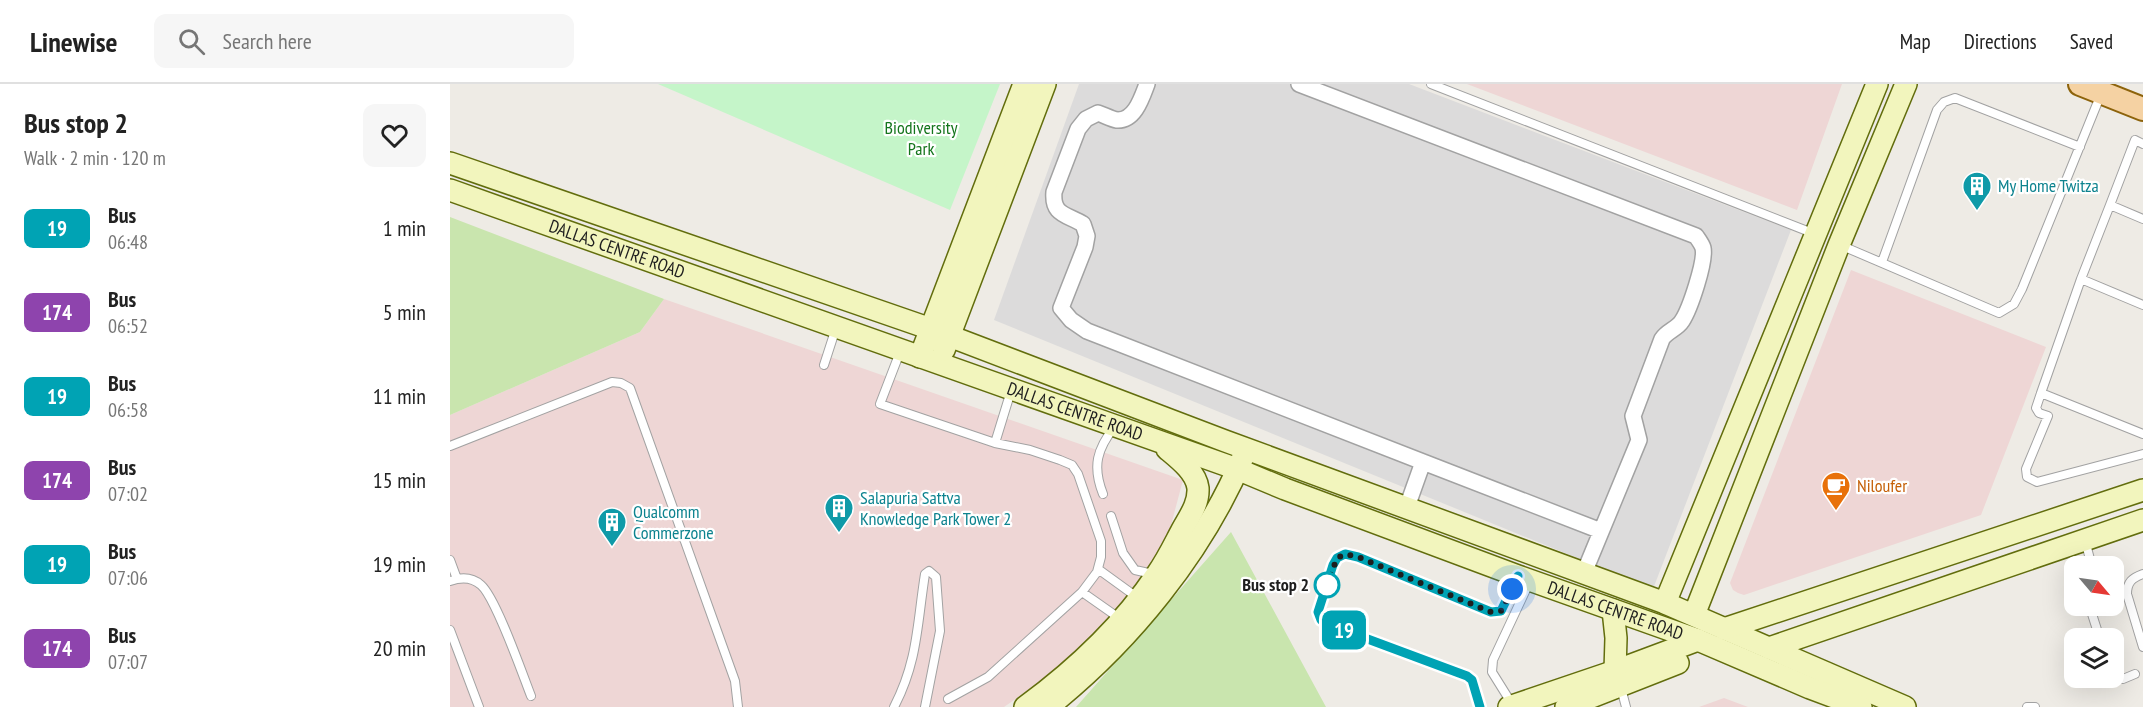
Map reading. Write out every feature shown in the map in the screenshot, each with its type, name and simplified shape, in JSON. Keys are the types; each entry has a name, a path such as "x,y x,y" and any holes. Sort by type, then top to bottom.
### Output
{"main road":[{"path":"2080,84 2143,110"}],"street":[{"path":"940,333 1024,84"},
{"path":"920,357 940,333 1045,84"},
{"path":"1147,84 1136,111 1125,118 1117,120 1098,113 1086,119 1078,129 1054,192 1053,203 1059,212 1083,225 1087,236 1085,247 1061,308 1071,320 1087,331 1601,531"},
{"path":"1299,84 1696,236 1703,249 1703,263 1698,280 1684,319 1665,333 1658,349 1633,416 1639,440 1584,573"},
{"path":"1665,603 1877,84"},
{"path":"1694,615 1839,245 1906,84"},
{"name":"DALLAS CENTRE ROAD","path":"450,163 940,333 1246,449 1665,603 1694,615 1712,639"},
{"name":"DALLAS CENTRE ROAD","path":"450,190 1237,469 1285,489 1613,610 1712,639"},
{"path":"1025,707 1069,671 1138,598 1156,575 1195,507 1198,486 1194,476 1159,443"},
{"path":"1048,707 1079,683 1122,640 1163,591 1217,508 1246,449"},
{"path":"1407,507 1423,462"},
{"path":"1572,706 1621,688 1712,639 1905,569 2143,490"},
{"path":"1769,648 2143,520"},
{"path":"1905,569 1914,598"},
{"path":"1613,610 1621,688"},
{"path":"1712,639 1769,648 1905,707"},
{"path":"1712,639 1810,688 1861,707"},
{"path":"1511,706 1621,688"}],"lane":[{"path":"1431,84 1816,235"},
{"path":"1839,245 1999,313 2014,304 2022,289 2102,93"},
{"path":"1882,262 1937,110 1944,102 1955,98 2080,147"},
{"path":"2143,144 2135,140 2081,279 2041,393 2036,408 2039,413 2048,416 2026,469 2027,477 2037,482 2143,454"},
{"path":"2109,205 2143,219"},
{"path":"2081,279 2143,305"},
{"path":"824,365 837,327"},
{"path":"920,357 880,404 995,443 1030,450 1072,465 1082,483 1101,541 1098,569 1082,592 1007,656 988,677 948,699"},
{"path":"450,446 612,382 621,383 630,388 735,681 738,707"},
{"path":"995,443 1012,390"},
{"path":"2041,393 2143,434"},
{"path":"1103,494 1097,480 1099,450 1115,426"},
{"path":"1111,516 1123,553 1135,570 1156,575"},
{"path":"2085,539 2089,556"},
{"path":"1480,707 1472,680 1467,676 1321,620 1318,612 1333,565 1337,558 1345,554 1358,557 1491,612 1501,611 1524,578"},
{"path":"450,560 453,580 472,579 482,586 498,616 531,696"},
{"path":"1098,569 1138,598"},
{"path":"894,707 911,668 917,642 925,574 929,571 936,577 940,631 925,707"},
{"path":"2143,574 2135,576 2127,587 2127,594 2143,647"},
{"path":"1511,706 1492,672 1493,660 1524,578"},
{"path":"1082,592 1120,619"},
{"path":"450,630 479,707"},
{"path":"2124,679 2134,674"},
{"path":"2026,707 2035,707"}],"shaded area":[{"path":"1079,84 1409,84 1791,230 1653,589 994,320"},
{"path":"1467,84 1842,84 1797,210"},
{"path":"1851,270 2046,347 1981,515 1744,595 1738,593 1733,590 1730,583"},
{"path":"664,299 1183,480 1162,559 1118,614 1044,679 1004,707 450,707 450,415 640,332"},
{"path":"1724,698 1748,707 1699,707"}],"green space":[{"name":"Biodiversity Park","path":"658,84 1000,84 950,210"},
{"path":"450,217 664,299 640,332 450,415"},
{"path":"1231,532 1326,707 1076,707"}],"bus line":[{"name":"19","path":"1480,707 1472,680 1467,676 1330,625 1321,620 1318,612 1333,565 1337,558 1345,554 1358,557 1491,612 1501,611 1518,576"}],"place":[{"name":"My Home Twitza","path":"1977,212"},
{"name":"Niloufer","path":"1836,512"},
{"name":"Salapuria Sattva Knowledge Park Tower 2","path":"839,534"},
{"name":"Qualcomm Commerzone","path":"612,548"},
{"name":"Bus stop 2","path":"1327,585"}],"route":[{"path":"1327,585 1337,558 1345,554 1358,557 1491,612 1501,611 1512,589"}]}
